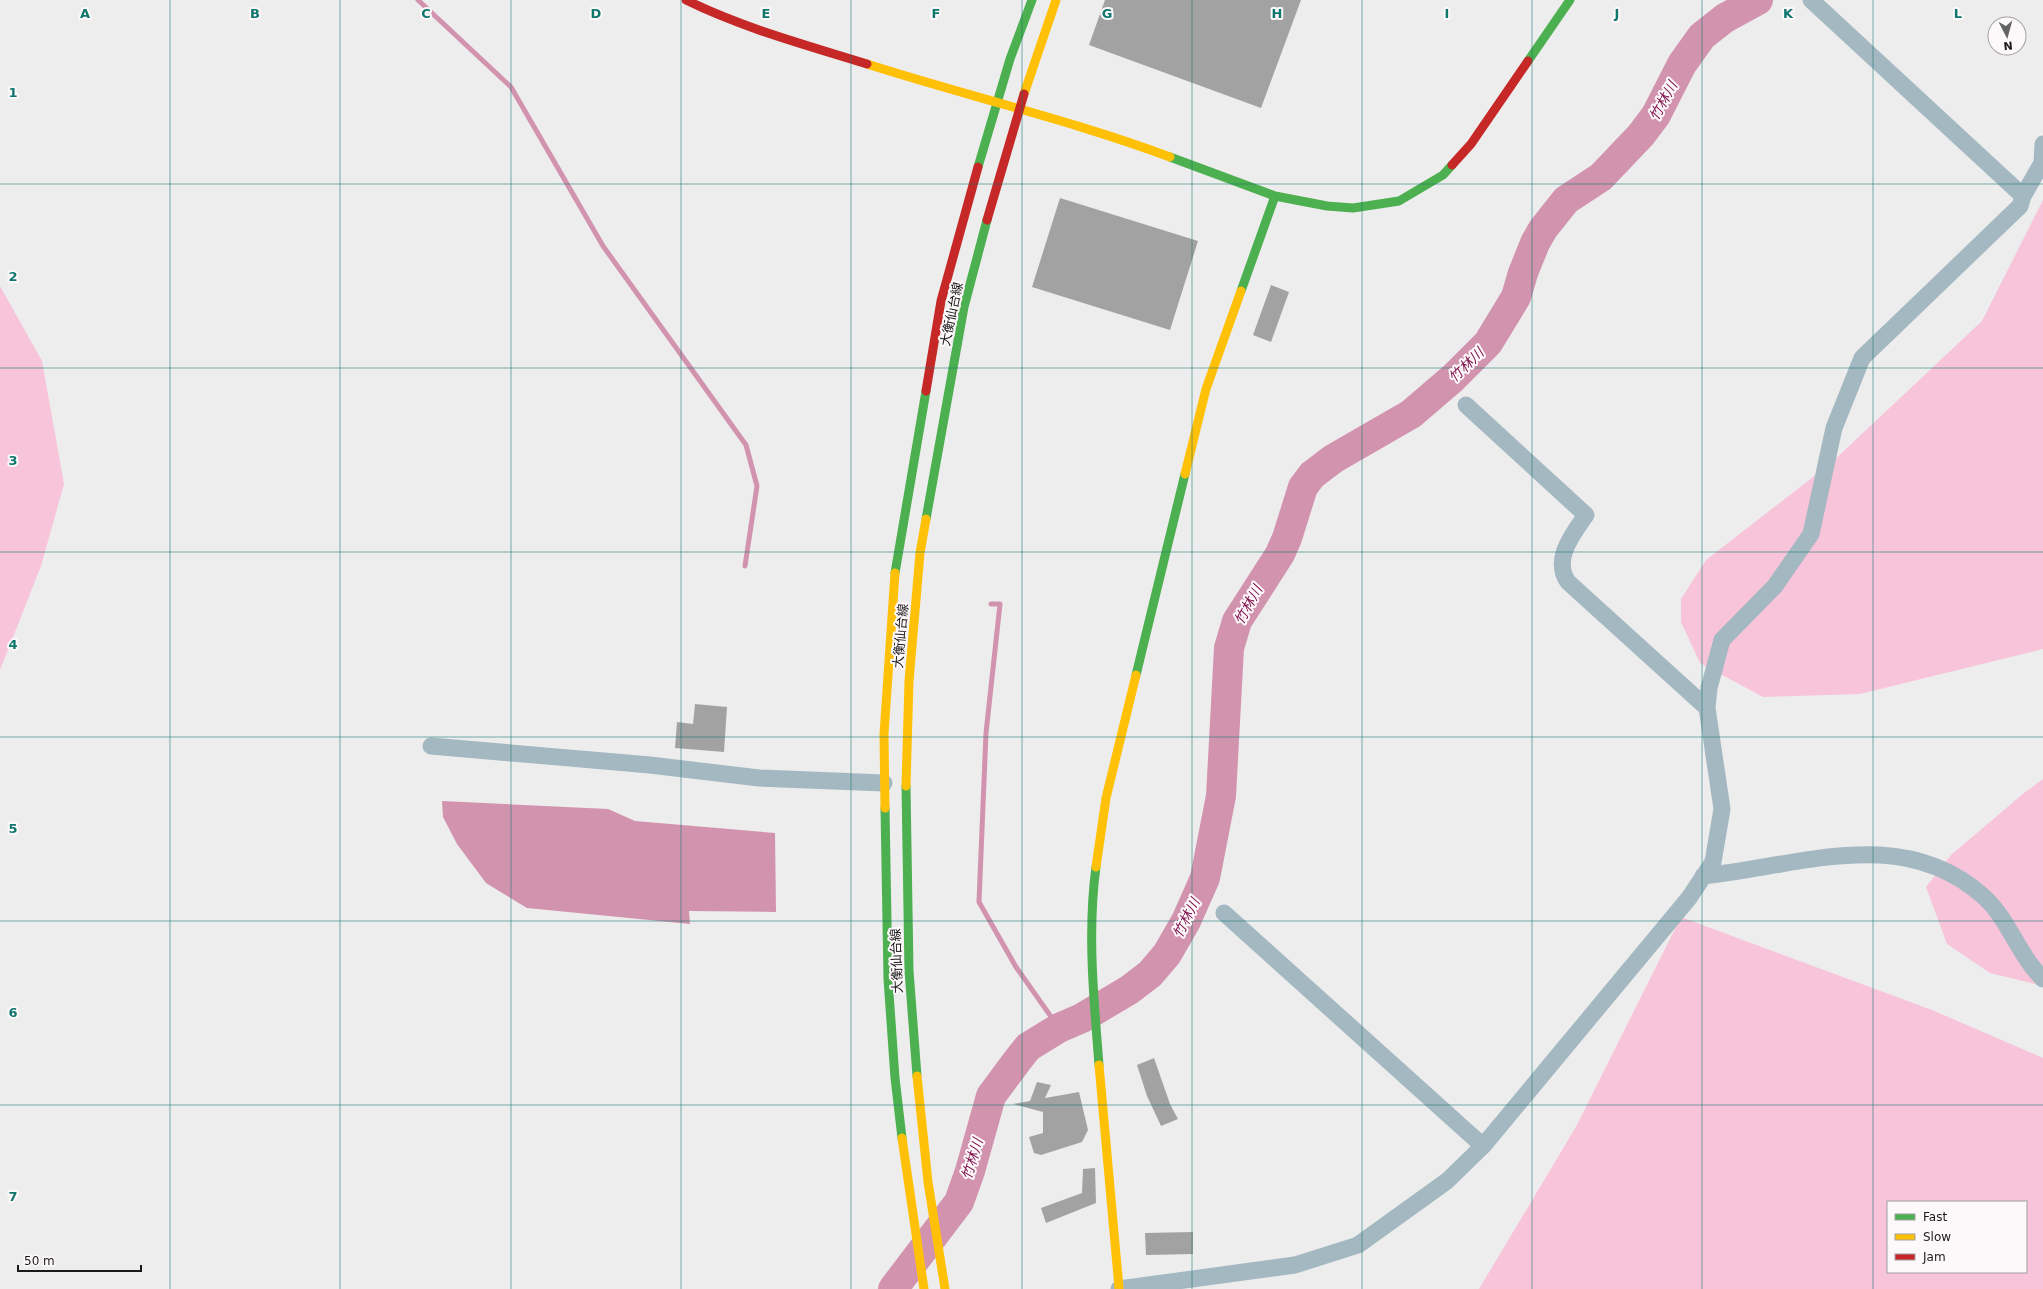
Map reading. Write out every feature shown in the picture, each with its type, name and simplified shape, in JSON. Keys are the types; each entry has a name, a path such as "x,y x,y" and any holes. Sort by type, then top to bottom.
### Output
{"main road":[{"path":"686,0 704,9 785,38 949,90 1019,109 1159,153 1276,196 1327,206 1353,208 1399,201 1443,176 1471,144 1570,0"},
{"name":"大衡仙台線","path":"924,1289 911,1208 894,1078 888,979 884,734 895,571 907,491 941,301 996,103 1010,59 1032,0"},
{"name":"大衡仙台線","path":"944,1287 928,1182 916,1066 909,971 906,759 912,643 920,553 964,307 1004,155 1056,0"},
{"path":"1119,1288 1096,1026 1094,987 1092,897 1106,798 1206,389 1276,196"}],"street":[{"path":"1811,0 2023,196"},
{"path":"1119,1288 1205,1284 1295,1265 1358,1245 1447,1181 1484,1146 1689,898 1713,862 1722,809 1707,708 1709,688 1722,640 1776,586 1810,534 1834,428 1862,358 2020,206 2023,196 2042,163 2043,144"},
{"path":"1466,405 1586,515 1568,544 1561,563 1564,575 1568,582 1707,708"},
{"path":"430,746 650,765 759,778 884,783"},
{"path":"1703,876 1734,873 1830,856 1862,854 1904,857 1956,876 1984,897 1997,912 2025,956 2043,979"},
{"path":"1224,913 1484,1146"}],"shaded area":[{"path":"2043,200 2043,649 1860,694 1763,697 1700,663 1681,622 1681,599 1706,560 1831,463 1982,321"},
{"path":"0,286 42,361 64,484 41,566 0,670"},
{"path":"2043,779 2043,986 1990,973 1947,944 1926,887 1951,855 2024,793"},
{"path":"442,801 608,809 635,821 775,833 776,912 689,911 690,924 527,908 486,883 457,844 443,817"},
{"path":"1681,917 1932,1010 2043,1058 2043,1289 1479,1289 1577,1125"}],"building":[{"path":"1105,0 1301,0 1261,108 1089,45"},
{"path":"1060,198 1198,241 1170,330 1032,287"},
{"path":"1271,285 1289,292 1271,342 1253,335"},
{"path":"695,704 727,707 724,752 675,748 677,722 693,724"},
{"path":"1154,1058 1170,1104 1178,1119 1161,1126 1147,1096 1137,1065"},
{"path":"1037,1082 1051,1085 1045,1098 1079,1092 1088,1130 1082,1142 1041,1155 1034,1153 1029,1137 1043,1133 1043,1112 1013,1104 1030,1101"},
{"path":"1095,1168 1096,1203 1046,1223 1041,1208 1082,1193 1083,1169"},
{"path":"1193,1232 1193,1254 1146,1255 1145,1233"}],"waterway":[{"path":"418,0 511,87 603,246 746,445 757,486 745,566"},
{"name":"竹林川","path":"893,1289 959,1202 970,1171 991,1096 1028,1047 1059,1028 1082,1018 1129,990 1150,974 1167,954 1186,921 1205,878 1221,796 1229,648 1237,621 1280,554 1287,538 1303,487 1312,475 1333,459 1411,414 1453,378 1488,343 1516,297 1523,273 1535,243 1543,229 1566,200 1601,177 1641,135 1656,115 1682,64 1702,36 1725,18 1758,0"},
{"path":"991,604 1000,604 986,733 979,902 1016,967 1059,1028"}],"traffic: fast":[{"path":"978,167 1010,59 1032,0"},
{"path":"1528,61 1570,0"},
{"path":"1170,157 1275,196 1327,206 1353,208 1399,201 1443,175 1452,165"},
{"path":"1241,291 1275,196"},
{"path":"926,519 964,307 987,220"},
{"path":"895,573 926,391"},
{"path":"1136,675 1185,474"},
{"path":"906,786 909,971 917,1076"},
{"path":"885,808 888,979 895,1078 902,1138"},
{"path":"1096,867 1093,892 1092,966 1099,1065"}],"traffic: slow":[{"path":"1024,94 1056,0"},
{"path":"867,64 1095,131 1170,157"},
{"path":"1185,474 1206,389 1241,291"},
{"path":"906,786 909,681 920,553 926,519"},
{"path":"885,808 884,734 895,573"},
{"path":"1096,867 1106,798 1136,675"},
{"path":"1099,1065 1119,1288"},
{"path":"917,1076 928,1182 945,1289"},
{"path":"902,1138 924,1289"}],"traffic: jam":[{"path":"686,0 752,28 867,64"},
{"path":"1452,165 1471,144 1528,61"},
{"path":"987,220 1024,94"},
{"path":"926,391 941,301 978,167"}]}
